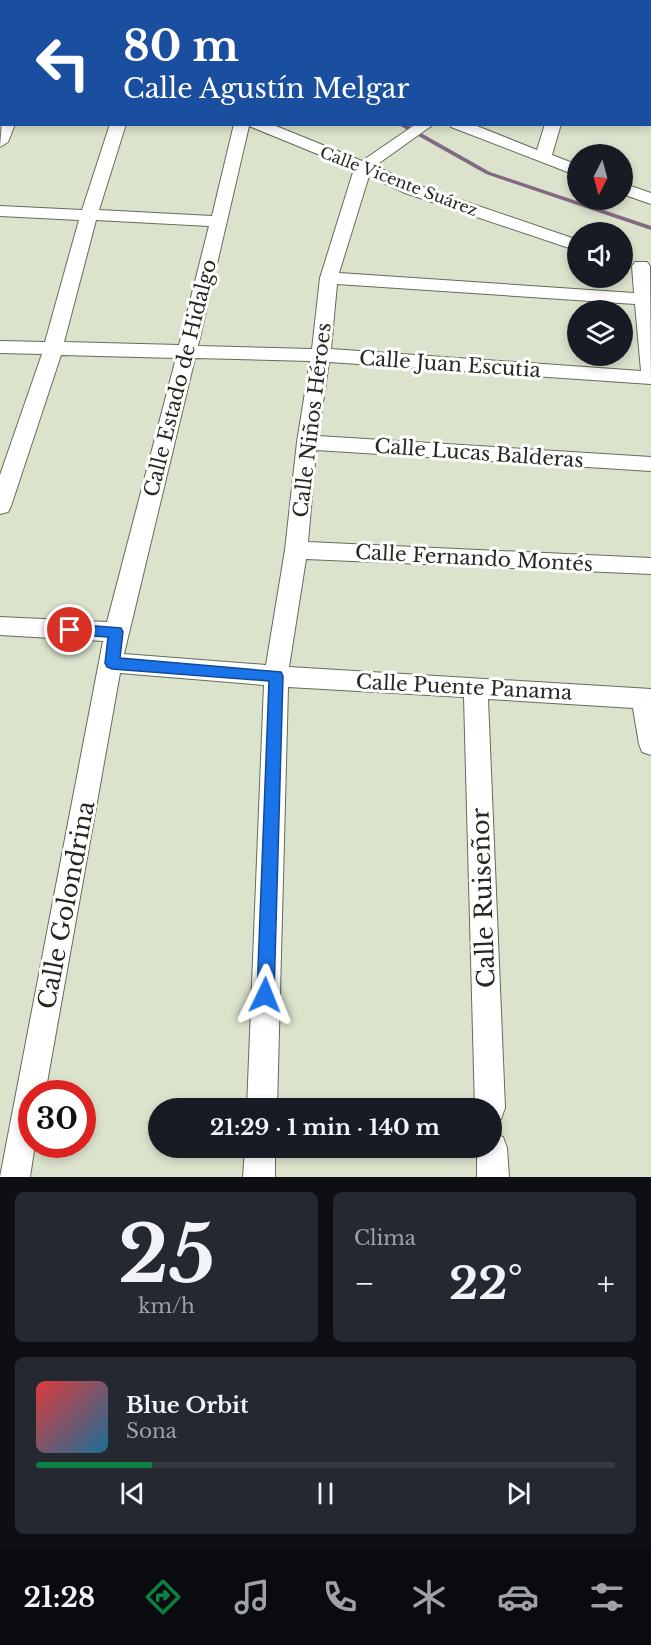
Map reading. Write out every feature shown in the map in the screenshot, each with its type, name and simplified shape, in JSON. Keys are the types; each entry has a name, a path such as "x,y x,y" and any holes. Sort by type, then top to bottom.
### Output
{"street":[{"path":"0,142 7,126"},
{"path":"0,506 53,349 89,214 117,126"},
{"name":"Calle Estado de Hidalgo","path":"116,632 242,126"},
{"name":"Calle Vicente Suárez","path":"261,126 411,189 567,242"},
{"path":"462,126 567,167"},
{"path":"543,158 552,126"},
{"path":"363,167 423,128"},
{"name":"Calle Niños Héroes","path":"261,1098 276,676 296,550 307,442 321,356 329,278 363,167"},
{"path":"633,190 650,194"},
{"path":"0,211 218,221"},
{"path":"646,267 643,299 651,378"},
{"path":"329,278 643,299"},
{"name":"Calle Juan Escutia","path":"0,347 321,356 651,378"},
{"name":"Calle Lucas Balderas","path":"307,442 651,464"},
{"name":"Calle Fernando Montés","path":"296,550 651,566"},
{"path":"0,626 116,632"},
{"name":"Calle Golondrina","path":"14,1177 116,632"},
{"name":"Calle Puente Panama","path":"112,663 276,676 647,699"},
{"name":"Calle Ruiseñor","path":"476,687 490,1098"},
{"path":"647,699 651,744"},
{"path":"259,1177 260,1158"},
{"path":"492,1158 493,1177"}],"waterway":[{"path":"404,126 488,173 651,228"}],"route":[{"path":"70,630 116,632 112,663 276,676 265,995"}]}
